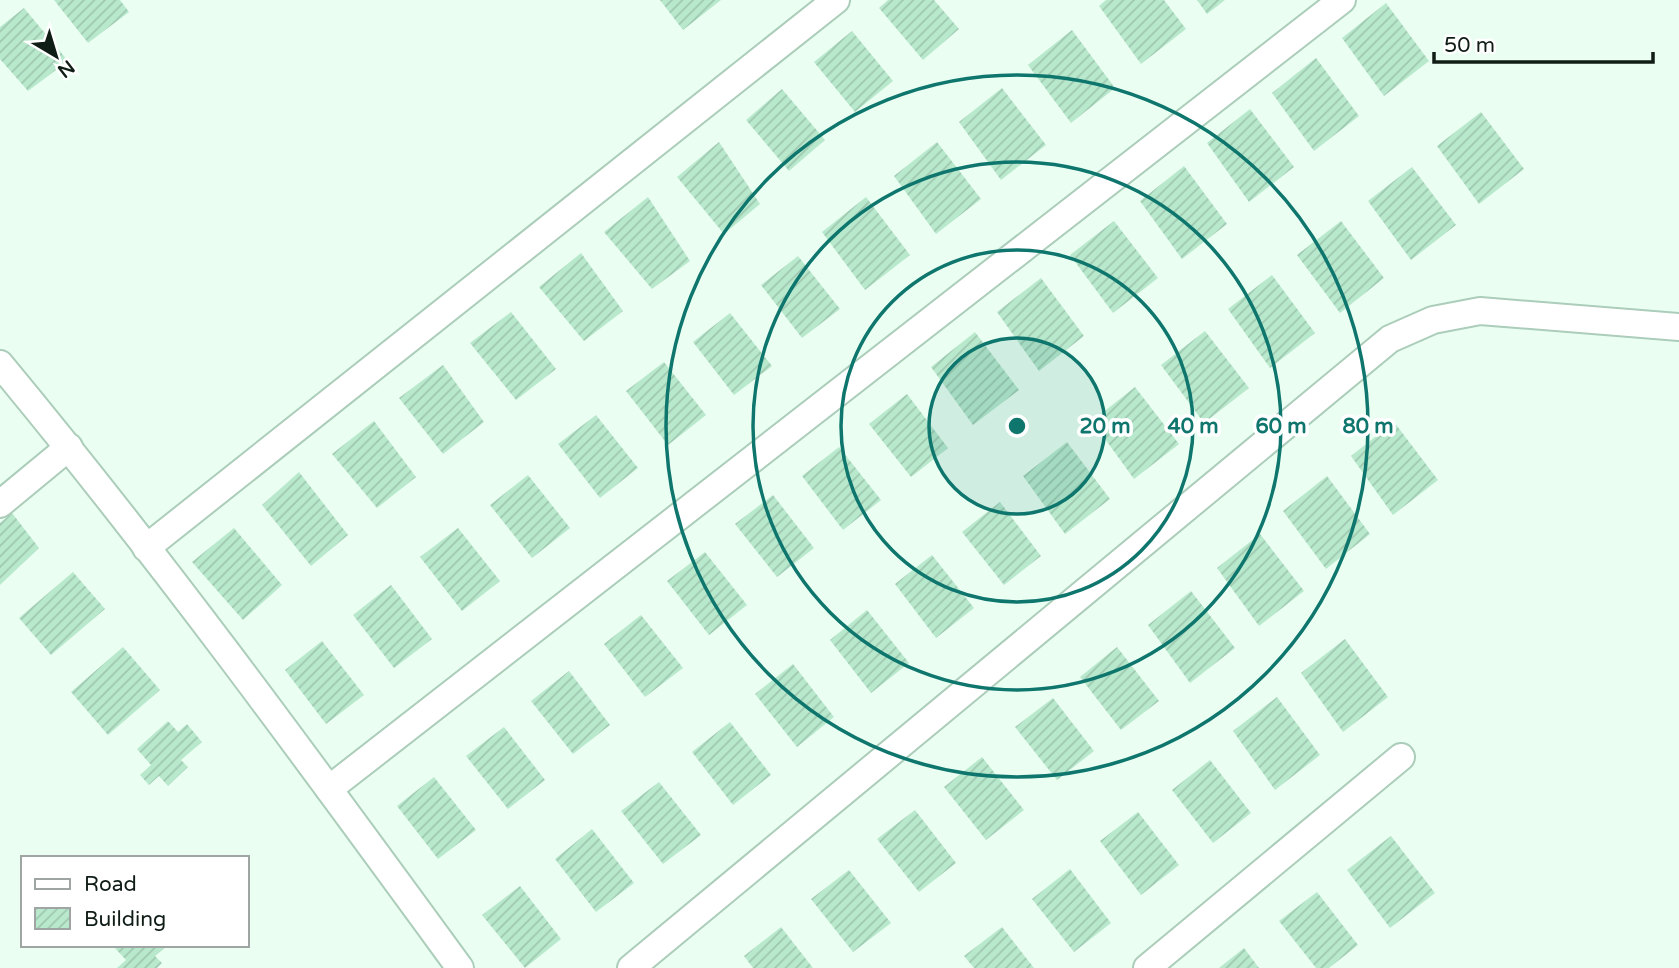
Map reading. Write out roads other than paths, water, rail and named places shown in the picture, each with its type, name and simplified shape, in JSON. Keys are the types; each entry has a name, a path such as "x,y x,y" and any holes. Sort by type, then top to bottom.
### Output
{"street":[{"path":"146,548 836,0"},
{"path":"329,789 1342,0"},
{"path":"631,968 1390,339 1433,320 1480,311 1679,327"},
{"path":"0,364 69,447 146,548 329,789 460,968"},
{"path":"0,504 69,447"},
{"path":"1147,968 1401,757"}]}
